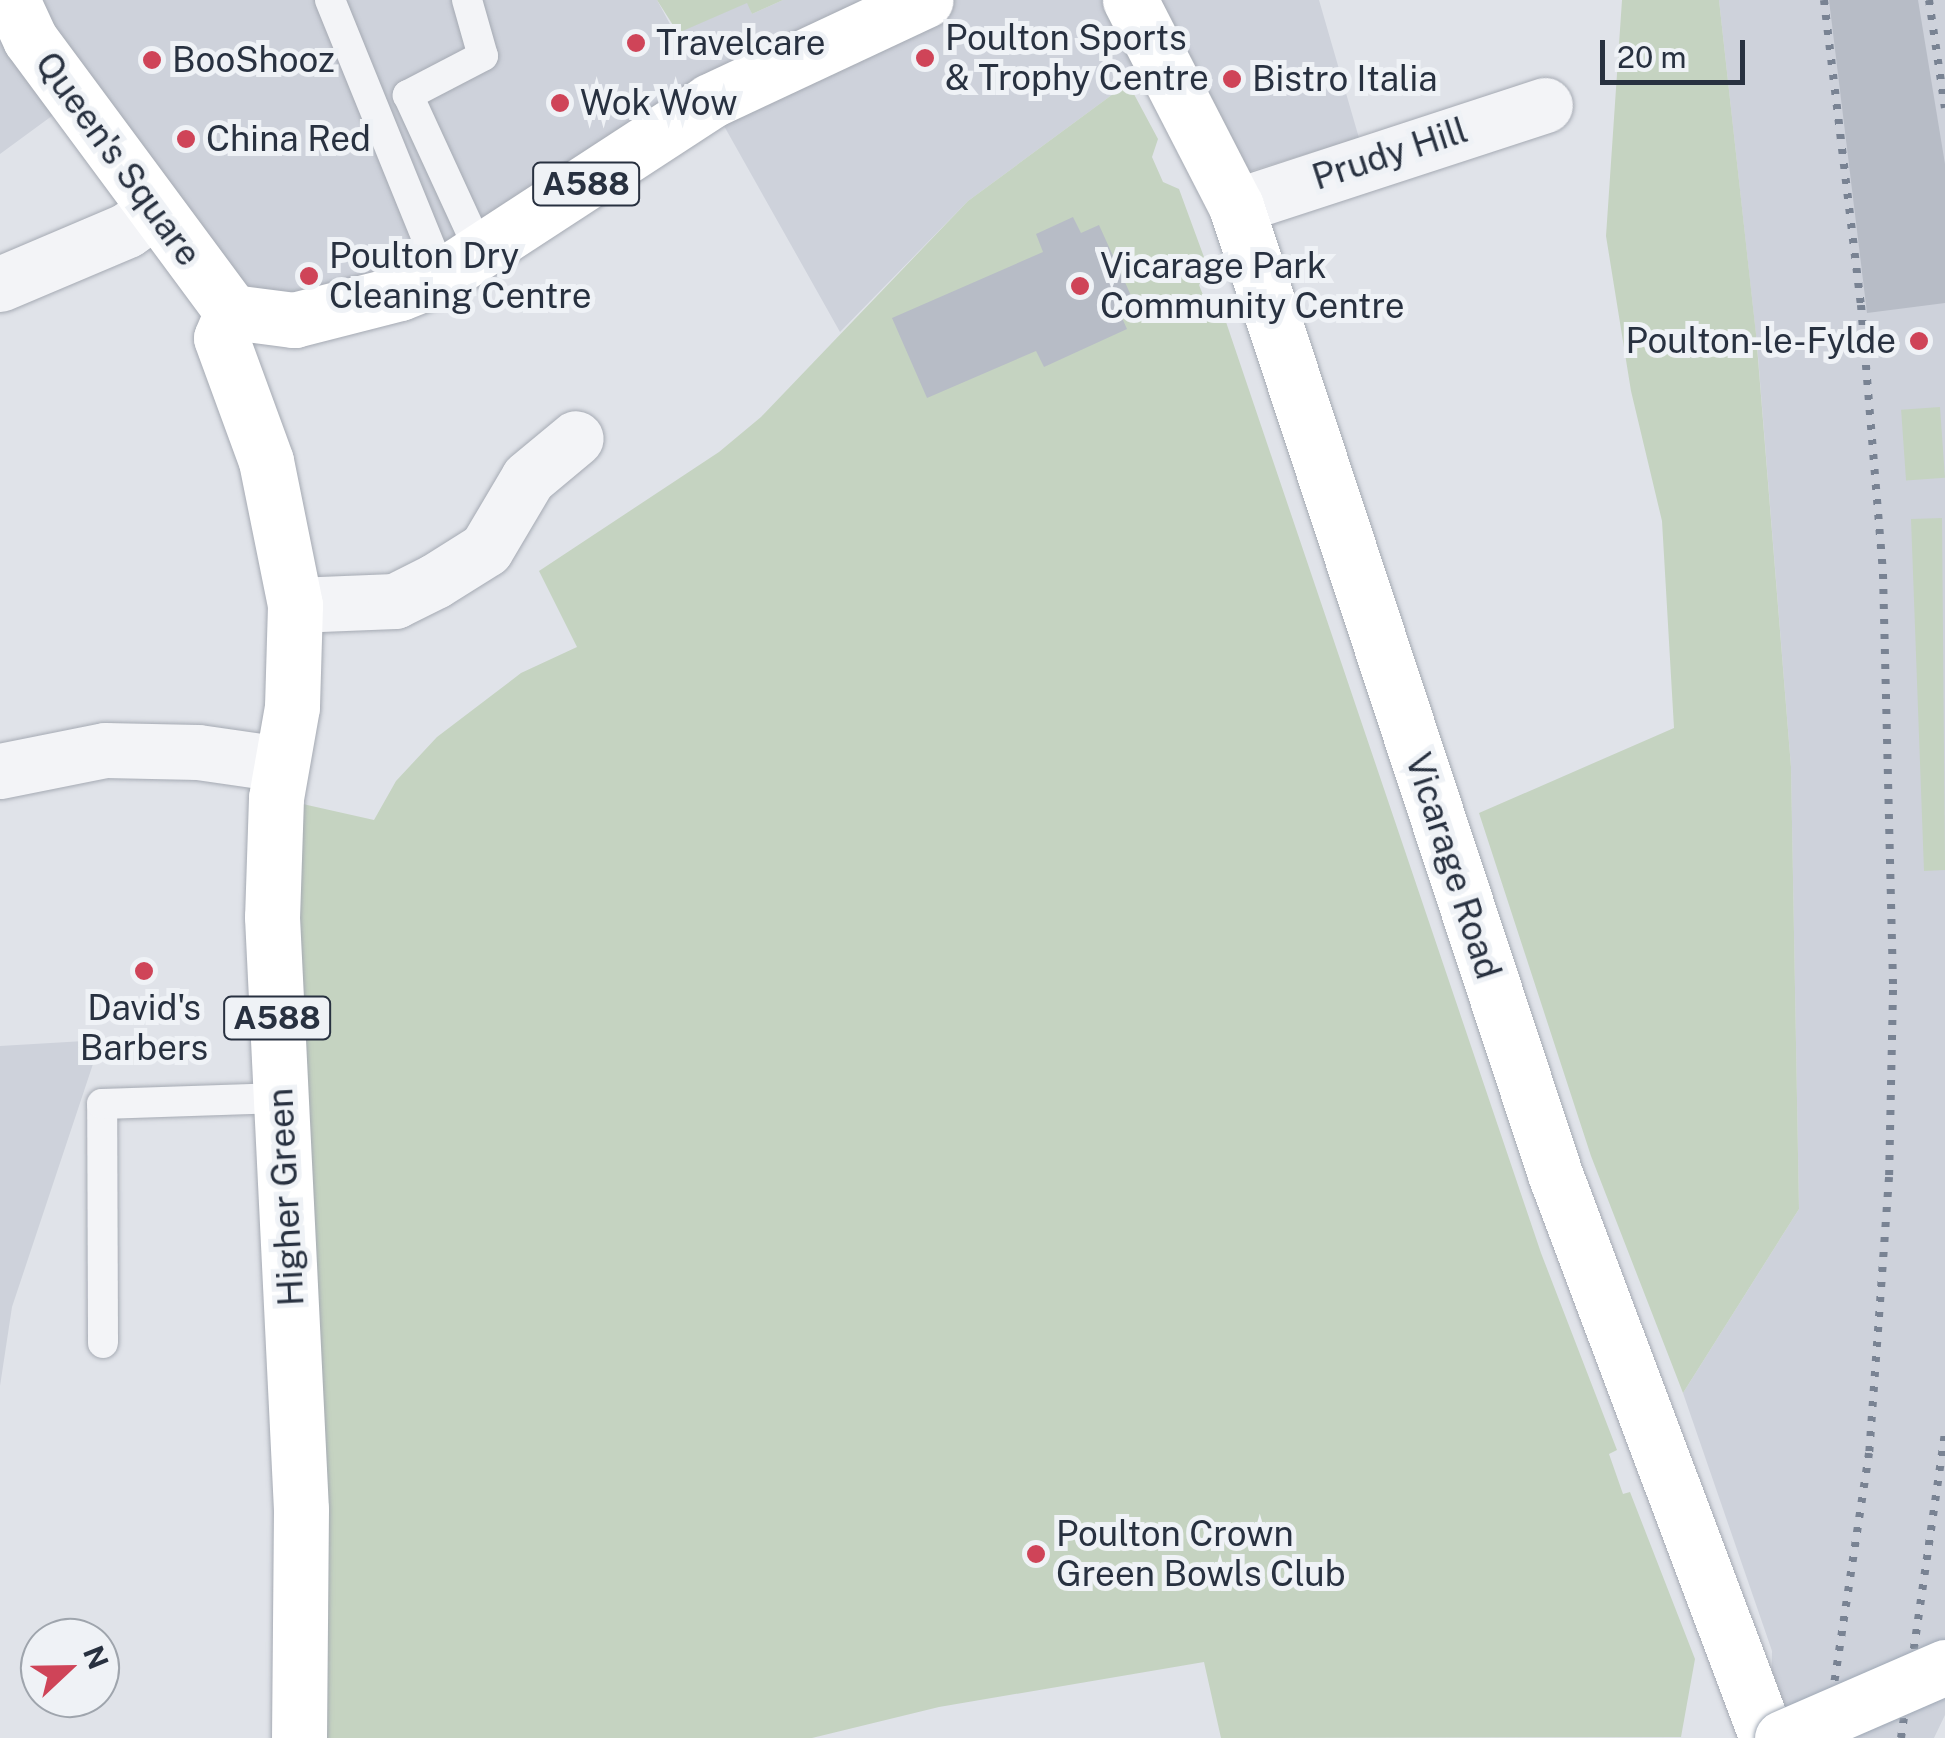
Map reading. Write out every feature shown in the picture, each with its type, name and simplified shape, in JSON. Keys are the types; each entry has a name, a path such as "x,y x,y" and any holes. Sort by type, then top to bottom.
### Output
{"main road":[{"name":"Queen's Square","path":"12,0 30,38 232,312"},
{"name":"A588","path":"232,312 294,320 400,294 462,265 710,101 926,0"},
{"name":"Vicarage Road","path":"1130,0 1236,206 1555,1174 1768,1738"},
{"name":"Higher Green","path":"232,312 220,338 266,462 295,605 292,707 281,764 272,898 301,1509 299,1738"},
{"path":"1782,1738 1945,1667"}],"street":[{"name":"Prudy Hill","path":"1236,206 1545,105"},
{"path":"0,284 127,230 154,211"},
{"path":"295,605 395,601 436,581 486,549 528,478 576,438"},
{"path":"0,771 65,754 134,749 281,764"}],"lane":[{"path":"330,0 462,265"},
{"path":"462,265 408,96 483,56 467,0"},
{"path":"103,1343 102,1104 281,1098"}],"shaded area":[{"path":"0,0 657,0 684,50 683,30 748,2 752,14 783,0 1319,0 1359,138 1225,179 1158,51 1125,75 1128,83 968,201 840,332 710,101 481,254 264,320 75,99 0,154"},
{"path":"1719,0 1945,0 1945,1715 1934,1738 1770,1738 1772,1651 1683,1393 1799,1209 1791,767 1757,344"},
{"path":"101,1040 12,1307 0,1386 0,1046"}],"green space":[{"path":"657,0 783,0 752,14 747,3 678,33"},
{"path":"1622,0 1719,0 1756,334 1791,767 1799,1209 1683,1393 1591,1156 1479,813 1674,728 1662,521 1631,391 1606,236"},
{"path":"1128,83 1158,139 1152,157 1163,182 1179,189 1208,268 1199,285 1209,310 1225,319 1541,1253 1617,1450 1609,1454 1623,1494 1630,1492 1695,1659 1681,1737 1221,1738 1204,1662 939,1707 812,1738 299,1738 276,798 374,820 396,781 437,737 521,673 577,647 539,571 719,452 761,417 968,201"},
{"path":"1940,407 1945,478 1906,481 1901,410"},
{"path":"1942,518 1945,870 1924,871 1911,519"}],"building":[{"path":"1829,0 1918,0 1945,164 1945,303 1867,313"},
{"path":"1073,217 1081,233 1099,225 1138,311 1122,318 1127,329 1044,367 1036,351 927,398 892,318 1043,252 1036,234"}],"railway":[{"path":"1824,0 1861,305 1883,574 1893,990 1889,1177 1869,1453 1826,1738"},
{"path":"1929,0 1945,108"},
{"path":"1901,1738 1945,1432"}],"place":[{"name":"Travelcare","path":"636,43"},
{"name":"Poulton Sports & Trophy Centre","path":"925,58"},
{"name":"BooShooz","path":"152,60"},
{"name":"Bistro Italia","path":"1232,79"},
{"name":"Wok Wow","path":"560,103"},
{"name":"China Red","path":"186,139"},
{"name":"Poulton Dry Cleaning Centre","path":"309,276"},
{"name":"Vicarage Park Community Centre","path":"1080,286"},
{"name":"Poulton-le-Fylde","path":"1919,341"},
{"name":"David's Barbers","path":"144,971"},
{"name":"Poulton Crown Green Bowls Club","path":"1036,1554"}]}
